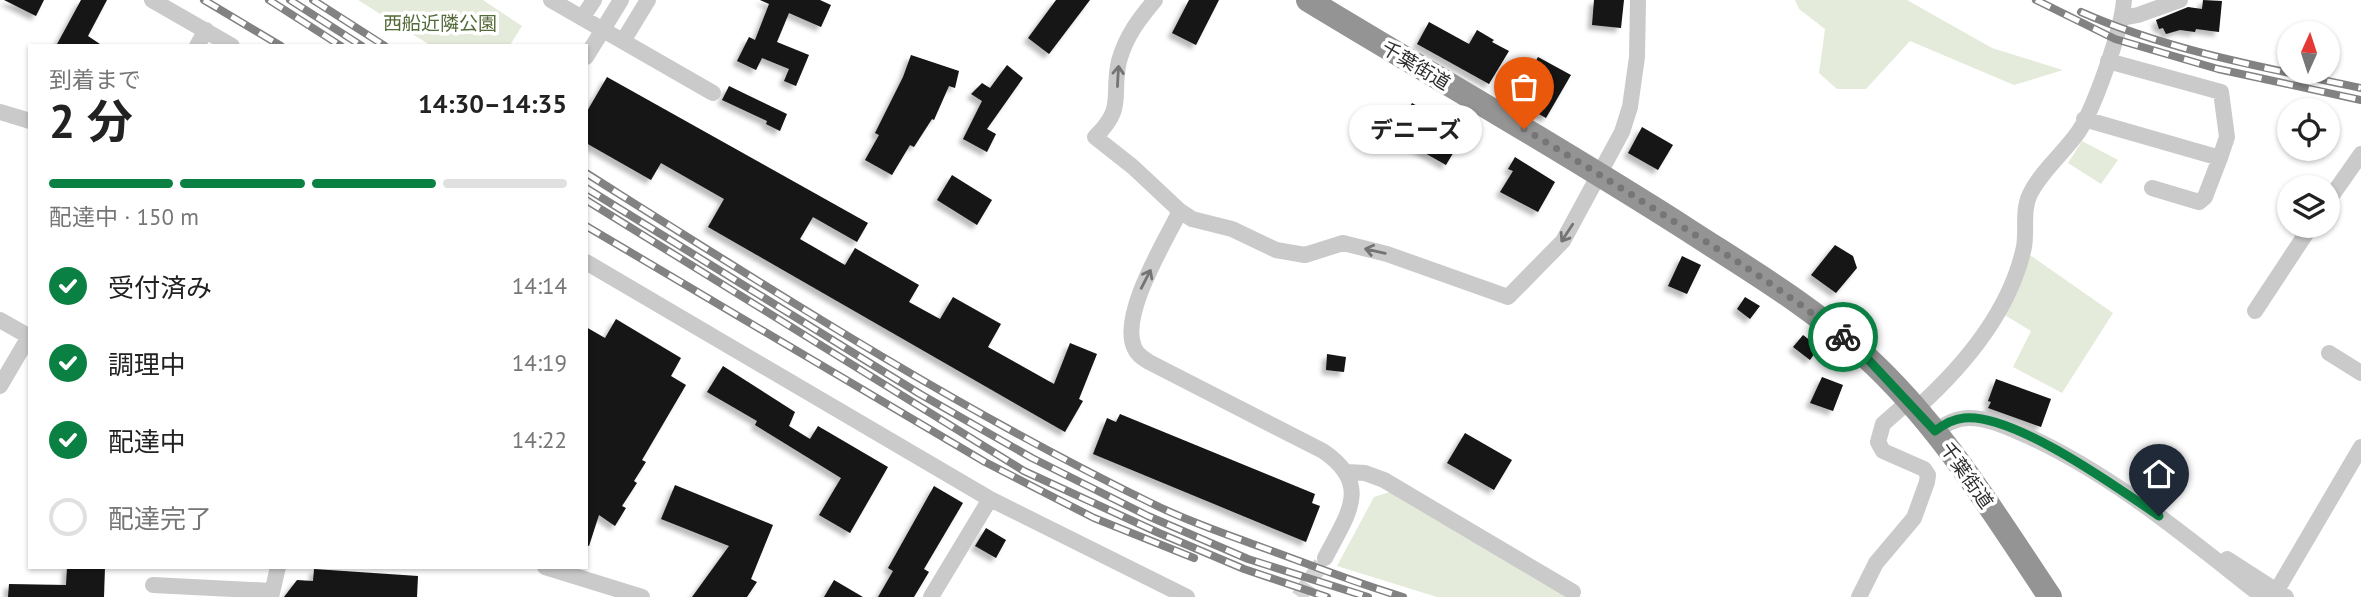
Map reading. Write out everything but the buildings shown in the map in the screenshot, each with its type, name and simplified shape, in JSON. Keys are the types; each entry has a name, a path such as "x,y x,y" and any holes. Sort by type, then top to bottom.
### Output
{"highway":[{"name":"千葉街道","path":"1308,0 1601,174 1798,301 1864,355 1935,431 1955,456 2050,597"}],"street":[{"path":"152,0 229,44"},
{"path":"551,0 713,93"},
{"path":"582,18 594,0"},
{"path":"588,54 621,0"},
{"path":"623,41 648,0"},
{"path":"1155,0 1132,27 1119,63 1117,105 1107,126 1096,137 1133,166 1180,211 1192,219 1232,229 1276,250 1305,255 1343,243 1387,254 1508,297 1563,241 1622,132 1630,107 1637,57 1638,0"},
{"path":"1865,595 1876,563 1914,518 1928,475 1924,469 1883,451 1878,442 1883,424 1912,405 1964,360 2004,304 2024,246 2028,197 2042,174 2079,130 2102,79 2122,18 2124,0"},
{"path":"2122,18 2180,0"},
{"path":"198,44 206,30"},
{"path":"2108,61 2221,92 2227,137 2205,197 2199,202 2152,188"},
{"path":"0,112 28,120"},
{"path":"2084,118 2220,158"},
{"path":"2340,184 2361,154"},
{"path":"1180,211 1140,290 1132,330 1133,345 1139,356 1149,362 1323,451 1340,463 1352,485 1351,499 1325,558"},
{"path":"2255,311 2303,238"},
{"path":"588,263 990,499 1187,597"},
{"path":"0,320 28,335"},
{"path":"0,386 28,339"},
{"path":"2329,353 2361,373"},
{"path":"1935,431 1947,423 1965,418 1989,421 2056,449 2088,468 2218,561 2275,595"},
{"path":"2275,595 2361,447"},
{"path":"1347,472 1365,472 1384,480 1573,592"},
{"path":"931,597 990,499"},
{"path":"2195,544 2239,565 2275,595"},
{"path":"2218,561 2244,597"},
{"path":"153,585 272,594 278,569"},
{"path":"551,569 642,597"}],"green space":[{"name":"西船近隣公園","path":"358,0 483,0 522,26 511,44 428,44"},
{"path":"1795,0 1907,0 1992,48 2063,70 2014,85 1910,41 1866,89 1837,89 1819,73 1825,29 1799,9"},
{"path":"2082,141 2118,160 2101,184 2068,163"},
{"path":"2027,253 2113,313 2062,393 2013,367 2031,331 2003,314"},
{"path":"1390,492 1567,597 1437,597 1337,566 1374,497"}],"tunnel":[{"path":"1299,597 1325,558"}],"railway":[{"path":"204,0 278,44"},
{"path":"269,0 338,44"},
{"path":"290,0 359,44"},
{"path":"313,0 382,44"},
{"path":"2036,0 2115,39 2218,69 2361,100"},
{"path":"2081,12 2114,26 2183,48 2361,88"},
{"path":"588,174 863,345 1076,465 1195,522 1403,597"},
{"path":"588,189 920,394 1032,458 1148,516 1248,559 1368,597"},
{"path":"588,201 1024,471 1244,569 1327,597"},
{"path":"588,227 985,462 1094,518 1194,558"}],"way so far":[{"path":"1524,129 1614,183 1798,301 1843,337"}],"place":[{"name":"デニーズ","path":"1524,129"}],"route":[{"path":"1843,337 1864,355 1935,431 1947,423 1965,418 1989,421 2009,428 2056,449 2159,516"}]}
